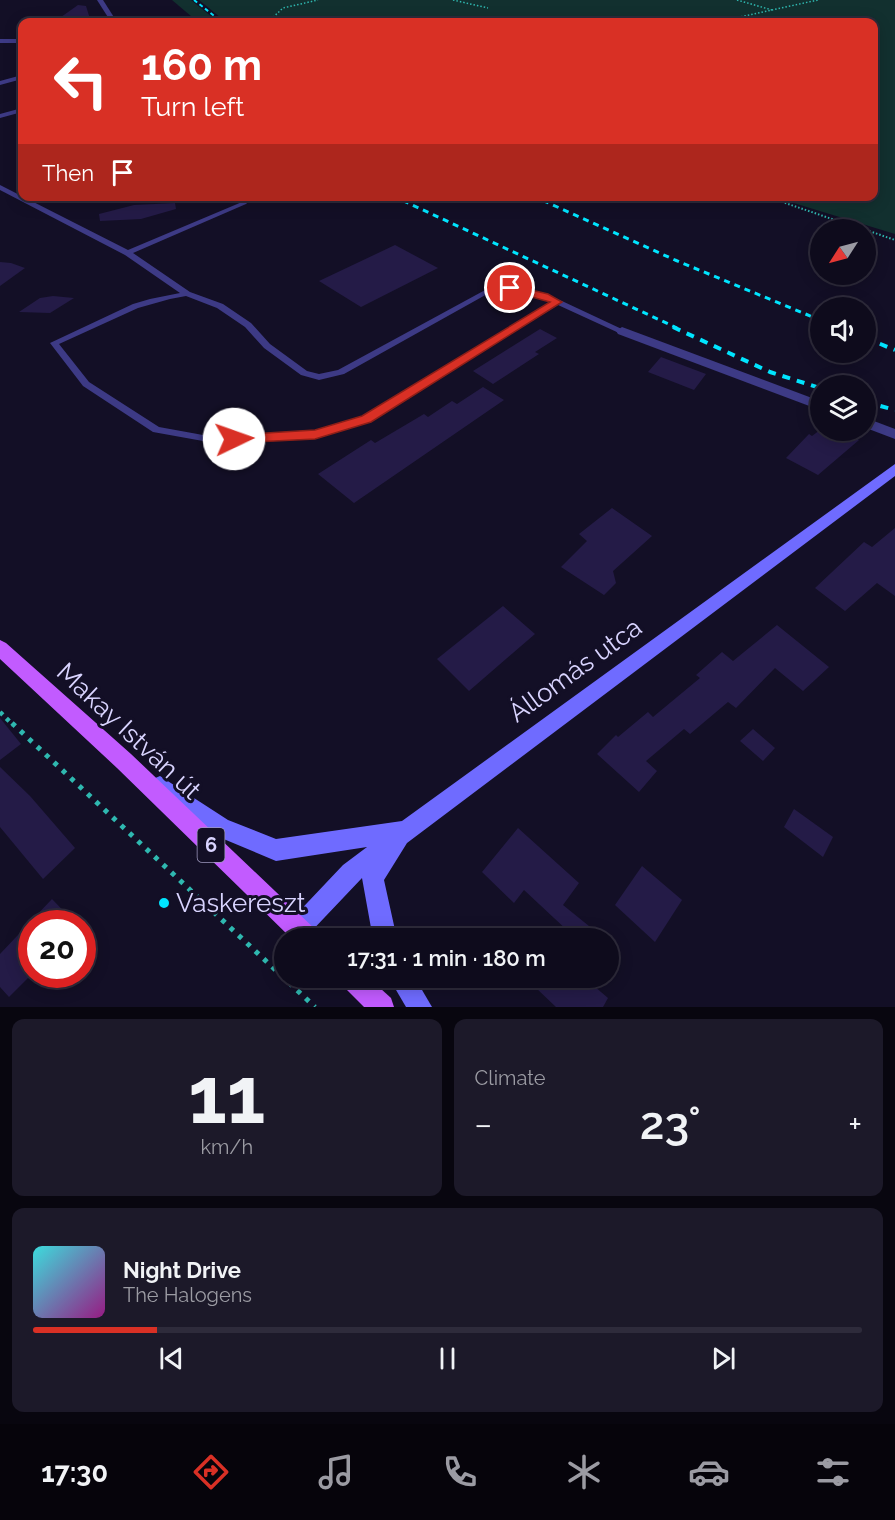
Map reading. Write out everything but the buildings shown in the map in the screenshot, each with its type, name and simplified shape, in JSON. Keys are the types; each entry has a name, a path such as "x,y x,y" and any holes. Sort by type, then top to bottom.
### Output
{"main road":[{"name":"Állomás utca","path":"309,928 351,873 895,469"},
{"name":"Makay István út","path":"0,648 124,761 298,928"},
{"path":"124,761 221,828 276,850 405,831"},
{"path":"383,928 374,878 405,831"},
{"path":"362,988 382,1007"},
{"path":"408,988 420,1007"}],"street":[{"path":"100,0 111,18"},
{"path":"0,41 18,42"},
{"path":"0,83 18,78"},
{"path":"622,331 810,402"},
{"path":"876,427 895,434"}],"lane":[{"path":"0,116 18,111"},
{"path":"0,187 18,196"},
{"path":"27,201 128,253 187,294 220,306 248,325 283,359 304,373 319,377 341,372 487,291 510,288 544,296 622,331"},
{"path":"128,253 246,201"},
{"path":"187,294 167,295 54,343 86,384 156,430 214,440 315,435 366,419 557,302"}],"path":[{"path":"274,18 283,8 318,0"},
{"path":"453,0 488,8"},
{"path":"737,0 772,11"},
{"path":"737,18 818,0"},
{"path":"780,201 833,219"},
{"path":"876,234 895,240"},
{"path":"0,712 315,1007"}],"green space":[{"path":"172,0 191,0 213,18 193,18"},
{"path":"199,0 895,0 895,234 876,228 876,219 846,219 787,201 878,201 878,18 221,18"}],"railway":[{"path":"194,0 217,18"},
{"path":"404,201 677,328"},
{"path":"544,201 675,260 810,316"},
{"path":"673,327 770,372 810,385"},
{"path":"876,342 895,350"},
{"path":"876,405 895,410"}],"place":[{"name":"Vaskereszt","path":"164,903"}],"route":[{"path":"234,439 315,435 366,419 557,302 544,296 510,288"}]}
